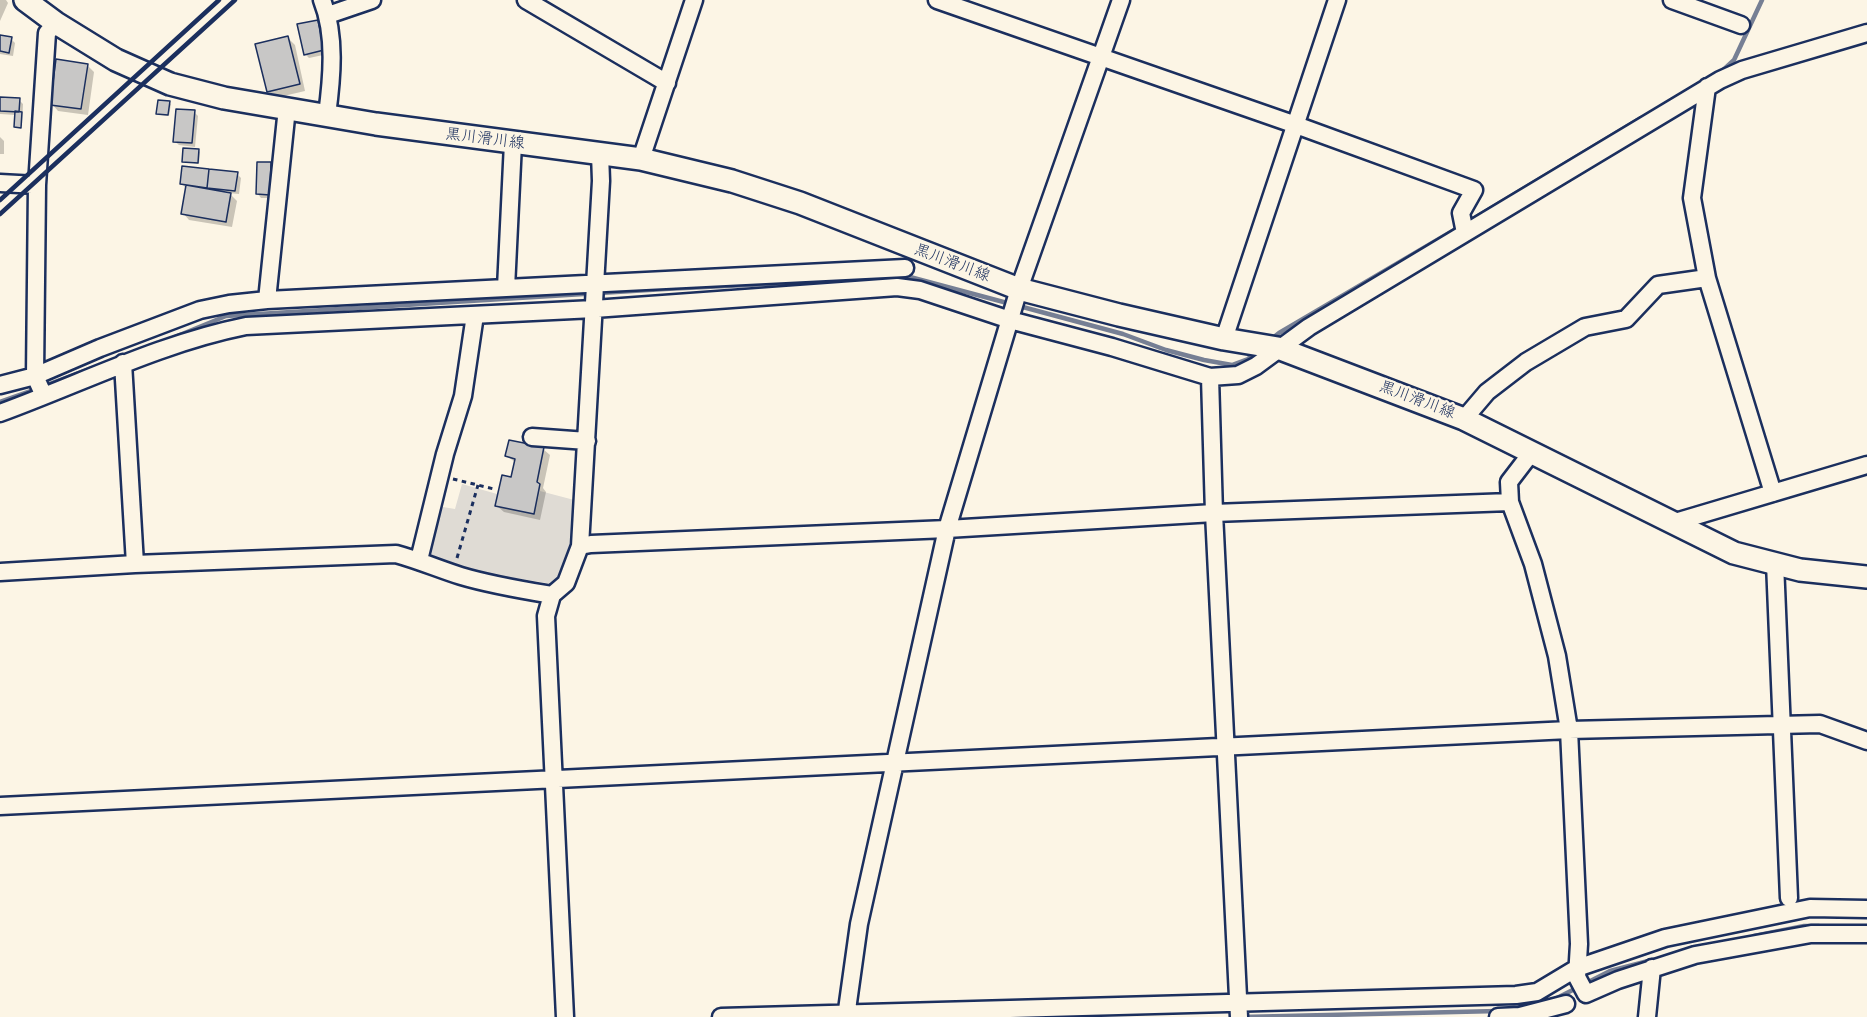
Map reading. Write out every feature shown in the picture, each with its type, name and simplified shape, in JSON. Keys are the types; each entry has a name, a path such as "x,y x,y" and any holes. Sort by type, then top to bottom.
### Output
{"main road":[{"name":"黒川滑川線","path":"25,0 56,23 116,60 170,84 224,98 376,124 641,159 732,181 800,203 1019,289 1224,339 1278,348 1464,419 1734,553 1800,570 1867,577"}],"street":[{"path":"327,115 331,57 325,7 372,0"},
{"path":"526,0 667,82"},
{"path":"641,159 694,0"},
{"path":"937,0 1296,125 1474,190 1461,213 1465,233"},
{"path":"846,1015 859,924 947,529 1019,289 1121,0"},
{"path":"1224,339 1337,0"},
{"path":"1672,0 1742,25"},
{"path":"44,396 34,376 36,185 47,33 56,23"},
{"path":"0,413 123,363 213,332 246,326 594,309 897,287 920,290 1010,320 1112,347 1210,377 1238,375 1256,366 1309,327 1707,87 1742,70 1867,33"},
{"path":"1707,87 1692,198 1707,278 1773,493"},
{"path":"267,300 287,108"},
{"path":"506,288 513,143"},
{"path":"565,1017 546,616 552,595 566,583 580,546 601,181 600,153"},
{"path":"0,183 36,185"},
{"path":"0,385 34,376 200,310 229,304 595,282 776,276 904,268"},
{"path":"1464,419 1494,386 1526,362 1585,327 1626,320 1658,285 1707,278"},
{"path":"419,560 463,396 475,315"},
{"path":"123,363 135,564"},
{"path":"1210,377 1214,513 1238,1010"},
{"path":"532,437 587,441"},
{"path":"1498,1017 1567,1010 1581,982 1569,730 1557,656 1533,564 1510,502 1509,482 1532,452"},
{"path":"1672,523 1867,465"},
{"path":"580,546 800,534 947,529 1214,513 1510,502"},
{"path":"0,572 135,564 396,554 463,577 507,588 552,595"},
{"path":"1776,563 1789,898"},
{"path":"0,806 1569,730 1820,724 1867,741"},
{"path":"1581,982 1665,938 1810,908 1867,909"},
{"path":"721,1017 1238,1010 1516,995 1581,982 1618,980 1695,956 1811,934 1867,934"},
{"path":"1647,1017 1652,968"}],"path":[{"path":"440,476 494,489"},
{"path":"456,561 477,485"}],"shaded area":[{"path":"462,484 497,494 496,506 534,514 540,491 578,501 577,526 565,572 553,584 469,571 428,555 437,506 455,509"}],"building":[{"path":"318,20 324,50 304,55 297,24"},
{"path":"0,35 12,37 9,53 0,51"},
{"path":"288,36 300,84 267,92 255,44"},
{"path":"56,59 88,64 81,109 50,105"},
{"path":"0,97 20,98 19,112 0,111"},
{"path":"158,100 170,101 168,115 156,114"},
{"path":"176,109 195,110 192,143 173,142"},
{"path":"15,111 22,112 21,128 14,127"},
{"path":"183,148 199,149 198,163 182,162"},
{"path":"257,162 271,162 270,195 256,194"},
{"path":"182,166 209,169 207,188 180,184"},
{"path":"209,169 238,172 235,191 207,188"},
{"path":"186,185 231,193 226,222 181,214"},
{"path":"509,440 544,447 534,514 495,506 502,475 511,477 515,459 505,456"}],"waterway":[{"path":"1721,72 1734,60 1762,0"},
{"path":"1473,219 1641,118"},
{"path":"1270,340 1461,226"},
{"path":"170,339 226,316 665,289 910,277 1011,304"},
{"path":"1019,306 1123,334 1166,350 1204,360 1232,365 1248,359 1256,351"},
{"path":"44,386 92,368"},
{"path":"0,402 36,389"},
{"path":"1754,936 1804,926 1819,926"},
{"path":"1555,999 1610,971 1652,960"},
{"path":"1242,1017 1498,1011"}],"railway":[{"path":"0,200 219,0"},
{"path":"0,214 235,0"}]}
